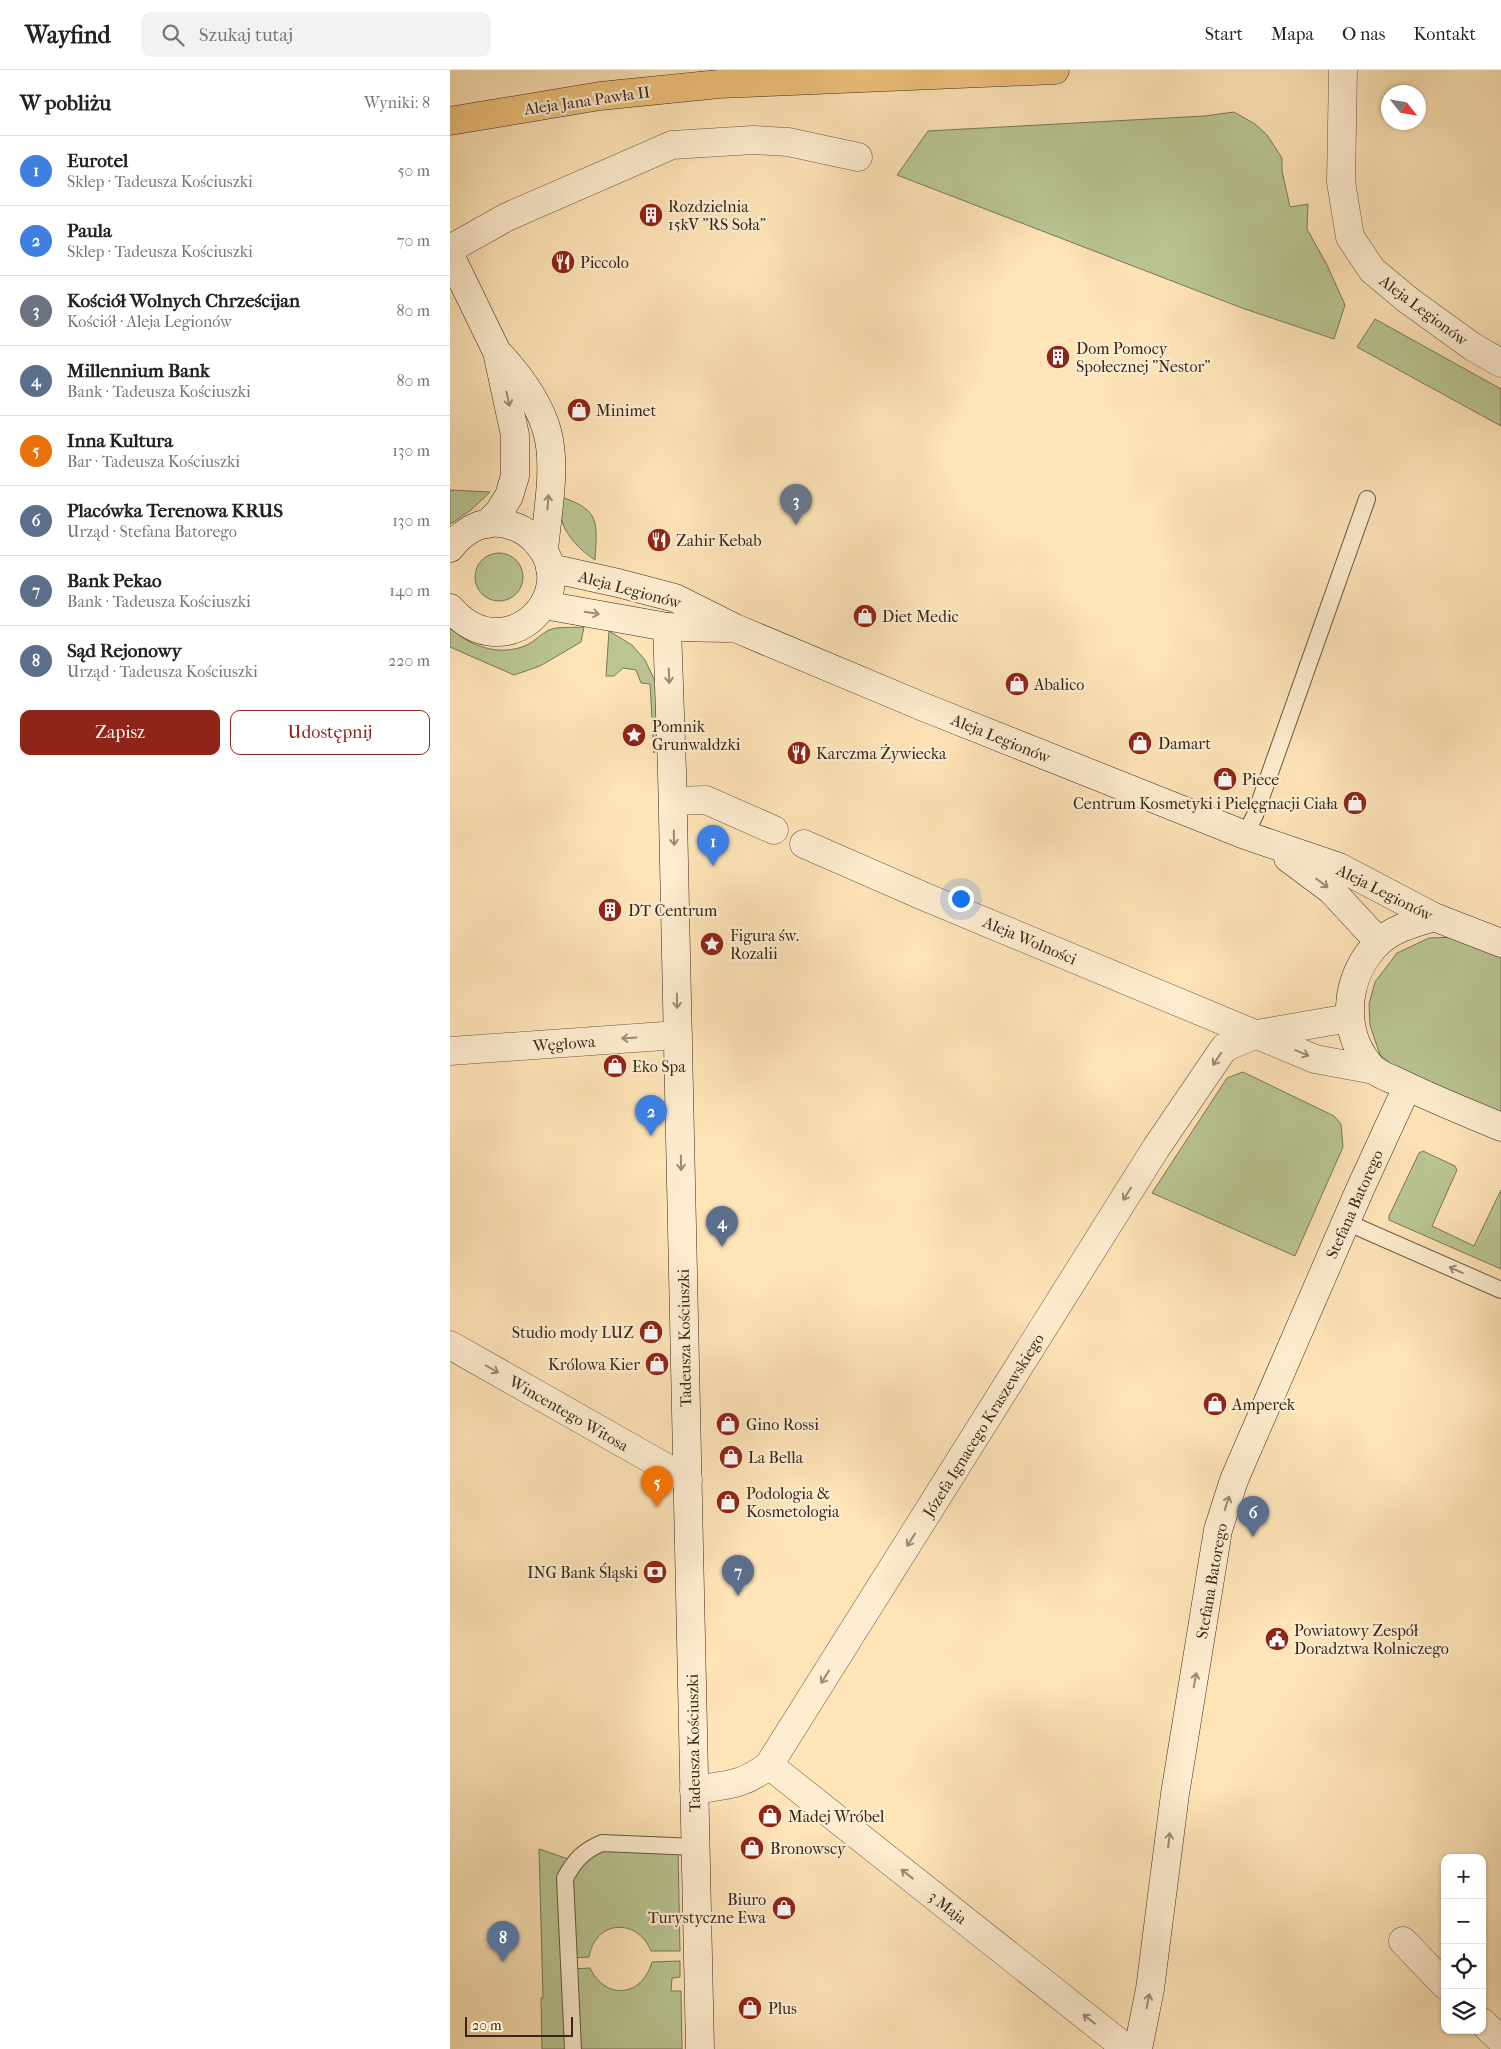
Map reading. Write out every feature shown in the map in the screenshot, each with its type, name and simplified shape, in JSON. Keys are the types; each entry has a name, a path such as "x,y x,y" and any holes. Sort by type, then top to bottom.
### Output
{"main road":[{"name":"Aleja Jana Pawła II","path":"450,121 600,96 720,84 1055,70"}],"street":[{"name":"Aleja Legionów","path":"1343,70 1340,182 1350,237 1372,270 1408,300 1473,347 1501,363"},
{"path":"450,250 507,217 672,145 752,140 788,142 858,157"},
{"path":"450,255 497,352 515,435 515,476 509,496 500,512 487,524"},
{"path":"450,608 461,621 478,630 497,633 516,630 532,620 544,604 550,587 547,559 551,454 548,433 540,412 520,378 497,352"},
{"path":"450,548 460,536 477,526 497,522 516,526 532,536 547,559"},
{"name":"Aleja Legionów","path":"547,559 618,583 675,598 735,628 922,706 1257,839 1339,867 1434,917 1501,943"},
{"name":"Aleja Legionów","path":"544,604 667,627 735,628"},
{"name":"Tadeusza Kościuszki","path":"667,627 673,801 700,2049"},
{"path":"673,801 706,800 774,830"},
{"name":"Aleja Legionów","path":"1257,839 1331,890 1379,942"},
{"name":"Aleja Wolności","path":"804,844 1315,1059 1374,1070"},
{"path":"1434,917 1403,926 1379,942 1362,964 1351,990 1349,1018 1356,1046 1374,1070 1407,1087 1501,1127"},
{"path":"1257,1034 1349,1018"},
{"name":"Józefa Ignacego Kraszewskiego","path":"694,1790 736,1784 755,1777 769,1765 1156,1148 1224,1048 1257,1034"},
{"name":"Węglowa","path":"450,1051 678,1035"},
{"name":"Stefana Batorego","path":"1138,2049 1150,1989 1175,1794 1218,1530 1234,1480 1407,1087"},
{"name":"Wincentego Witosa","path":"450,1345 688,1480"},
{"name":"3 Maja","path":"769,1765 1127,2049"},
{"path":"1403,1941 1441,1980"},
{"path":"1486,2026 1501,2040"}],"lane":[{"path":"1257,839 1254,815 1367,499"},
{"path":"1346,1222 1501,1290"},
{"path":"573,2049 566,1878 574,1861 588,1849 602,1843 696,1847"}],"green space":[{"path":"1234,112 1255,124 1267,135 1282,158 1282,171 1290,207 1308,204 1307,229 1327,265 1345,305 1334,339 1242,308 897,175 928,131 1205,116"},
{"path":"1375,319 1501,389 1501,426 1357,347"},
{"path":"450,490 490,492 471,510 450,524"},
{"path":"561,497 583,507 594,519 596,527 595,560 580,548 567,533 561,518"},
{"path":"494,553 504,553 513,557 519,563 522,568 522,586 513,597 504,601 494,601 485,597 479,591 475,582 475,572 479,563 485,557"},
{"path":"450,626 466,640 496,650 507,650 527,645 549,630 584,627 581,642 540,666 514,675 450,647"},
{"path":"609,631 632,645 645,660 656,683 660,741 654,753 650,684 641,683 636,670 623,668 614,676 606,676"},
{"path":"1457,937 1501,955 1501,1116 1400,1071 1380,1055 1370,1025 1369,1004 1375,982 1397,953 1429,938"},
{"path":"1243,1072 1334,1116 1341,1124 1343,1147 1295,1256 1152,1193 1227,1078"},
{"path":"1423,1151 1455,1166 1457,1170 1432,1226 1474,1246 1501,1190 1501,1269 1389,1220 1389,1216 1419,1153"},
{"path":"539,1849 574,1861 565,1878 573,2049 542,2049 541,1998 543,1998"},
{"path":"678,1849 680,1951 651,1951 645,1940 636,1932 627,1928 617,1927 599,1936 593,1945 589,1957 571,1958 567,1878 588,1851"},
{"path":"680,1961 680,1977 672,1978 671,1991 681,1991 682,2049 575,2049 571,1969 590,1968 597,1979 605,1986 614,1990 623,1990 632,1988 640,1982 647,1974 652,1962"}],"place":[{"name":"Rozdzielnia 15kV \"RS Soła\"","path":"651,215"},
{"name":"Piccolo","path":"563,262"},
{"name":"Dom Pomocy Społecznej \"Nestor\"","path":"1058,357"},
{"name":"Minimet","path":"579,410"},
{"name":"Kościół Wolnych Chrześcijan","path":"796,525"},
{"name":"Zahir Kebab","path":"659,540"},
{"name":"Diet Medic","path":"865,616"},
{"name":"Abalico","path":"1017,684"},
{"name":"Pomnik Grunwaldzki","path":"634,735"},
{"name":"Damart","path":"1140,743"},
{"name":"Karczma Żywiecka","path":"799,753"},
{"name":"Piece","path":"1225,779"},
{"name":"Centrum Kosmetyki i Pielęgnacji Ciała","path":"1355,803"},
{"name":"Eurotel","path":"713,866"},
{"name":"DT Centrum","path":"610,910"},
{"name":"Figura św. Rozalii","path":"712,944"},
{"name":"Eko Spa","path":"615,1066"},
{"name":"Paula","path":"651,1136"},
{"name":"Millennium Bank","path":"722,1247"},
{"name":"Studio mody LUZ","path":"651,1332"},
{"name":"Królowa Kier","path":"657,1364"},
{"name":"Amperek","path":"1215,1404"},
{"name":"Gino Rossi","path":"728,1424"},
{"name":"La Bella","path":"731,1457"},
{"name":"Podologia & Kosmetologia","path":"728,1502"},
{"name":"Inna Kultura","path":"657,1507"},
{"name":"Placówka Terenowa KRUS","path":"1253,1537"},
{"name":"ING Bank Śląski","path":"655,1572"},
{"name":"Bank Pekao","path":"738,1596"},
{"name":"Powiatowy Zespół Doradztwa Rolniczego","path":"1277,1639"},
{"name":"Madej Wróbel","path":"770,1816"},
{"name":"Bronowscy","path":"752,1848"},
{"name":"Biuro Turystyczne Ewa","path":"784,1908"},
{"name":"Sąd Rejonowy","path":"503,1962"},
{"name":"Plus","path":"750,2008"}]}
